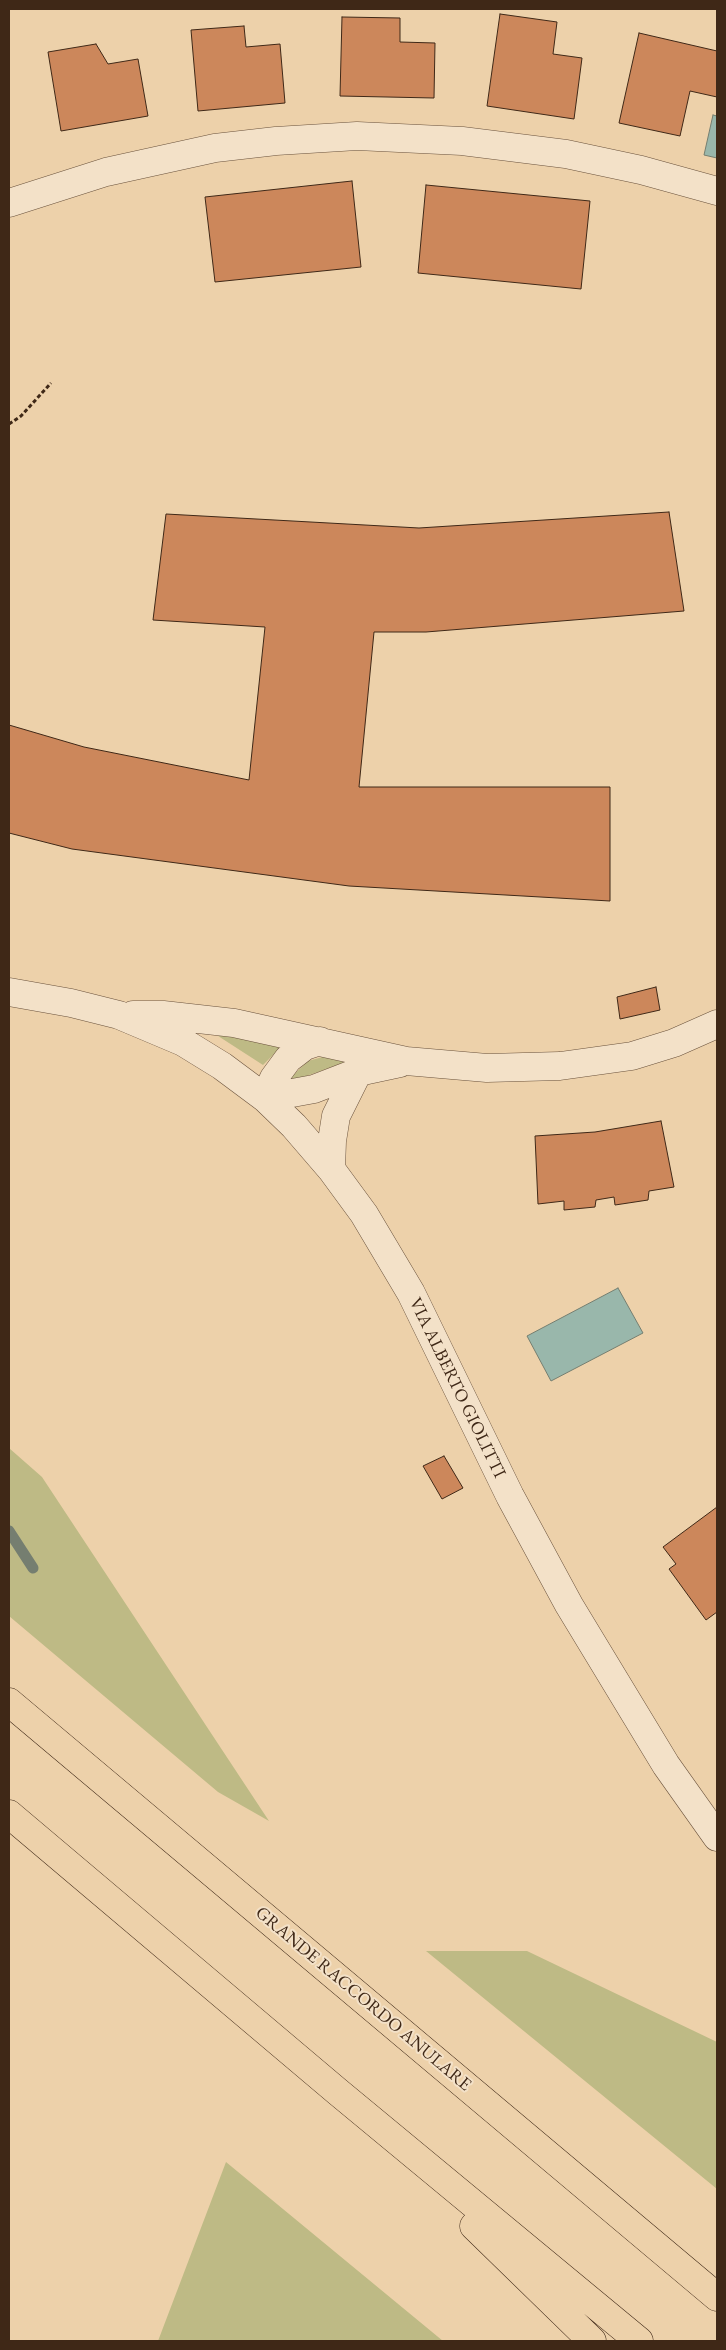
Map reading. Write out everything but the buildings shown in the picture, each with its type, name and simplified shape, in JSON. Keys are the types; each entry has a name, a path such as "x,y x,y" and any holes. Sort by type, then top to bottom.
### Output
{"highway":[{"name":"GRANDE RACCORDO ANULARE","path":"9,1702 717,2297"},
{"path":"9,1814 338,2092 639,2341"},
{"path":"338,2092 592,2341"}],"street":[{"path":"9,203 106,172 215,148 276,141 357,136 462,141 566,154 641,170 717,191"},
{"path":"9,992 71,1003 119,1015 162,1015 234,1023 406,1061 487,1068 540,1068 588,1064 651,1051 717,1024"},
{"name":"VIA ALBERTO GIOLITTI","path":"119,1015 191,1047 222,1066 265,1098 294,1126 331,1169 364,1214 411,1293 510,1496 569,1605 666,1765 717,1837"},
{"path":"265,1098 274,1078 288,1059 305,1046 320,1041"},
{"path":"265,1098 314,1089 358,1072 406,1061"},
{"path":"331,1169 332,1141 336,1116 358,1072"}],"path":[{"path":"9,424 21,416 51,383"}],"shaded area":[{"path":"713,115 717,116 717,158 704,155"},
{"path":"217,1032 280,1046 280,1048 263,1065 215,1034"},
{"path":"326,1056 352,1060 292,1081 288,1080 308,1061"},
{"path":"618,1288 643,1333 551,1381 527,1336"},
{"path":"9,1448 42,1477 269,1821 218,1792 9,1616"},
{"path":"426,1951 527,1951 717,2042 717,2189"},
{"path":"226,2162 443,2341 158,2341"}],"waterway":[{"path":"9,1531 33,1568"}]}
